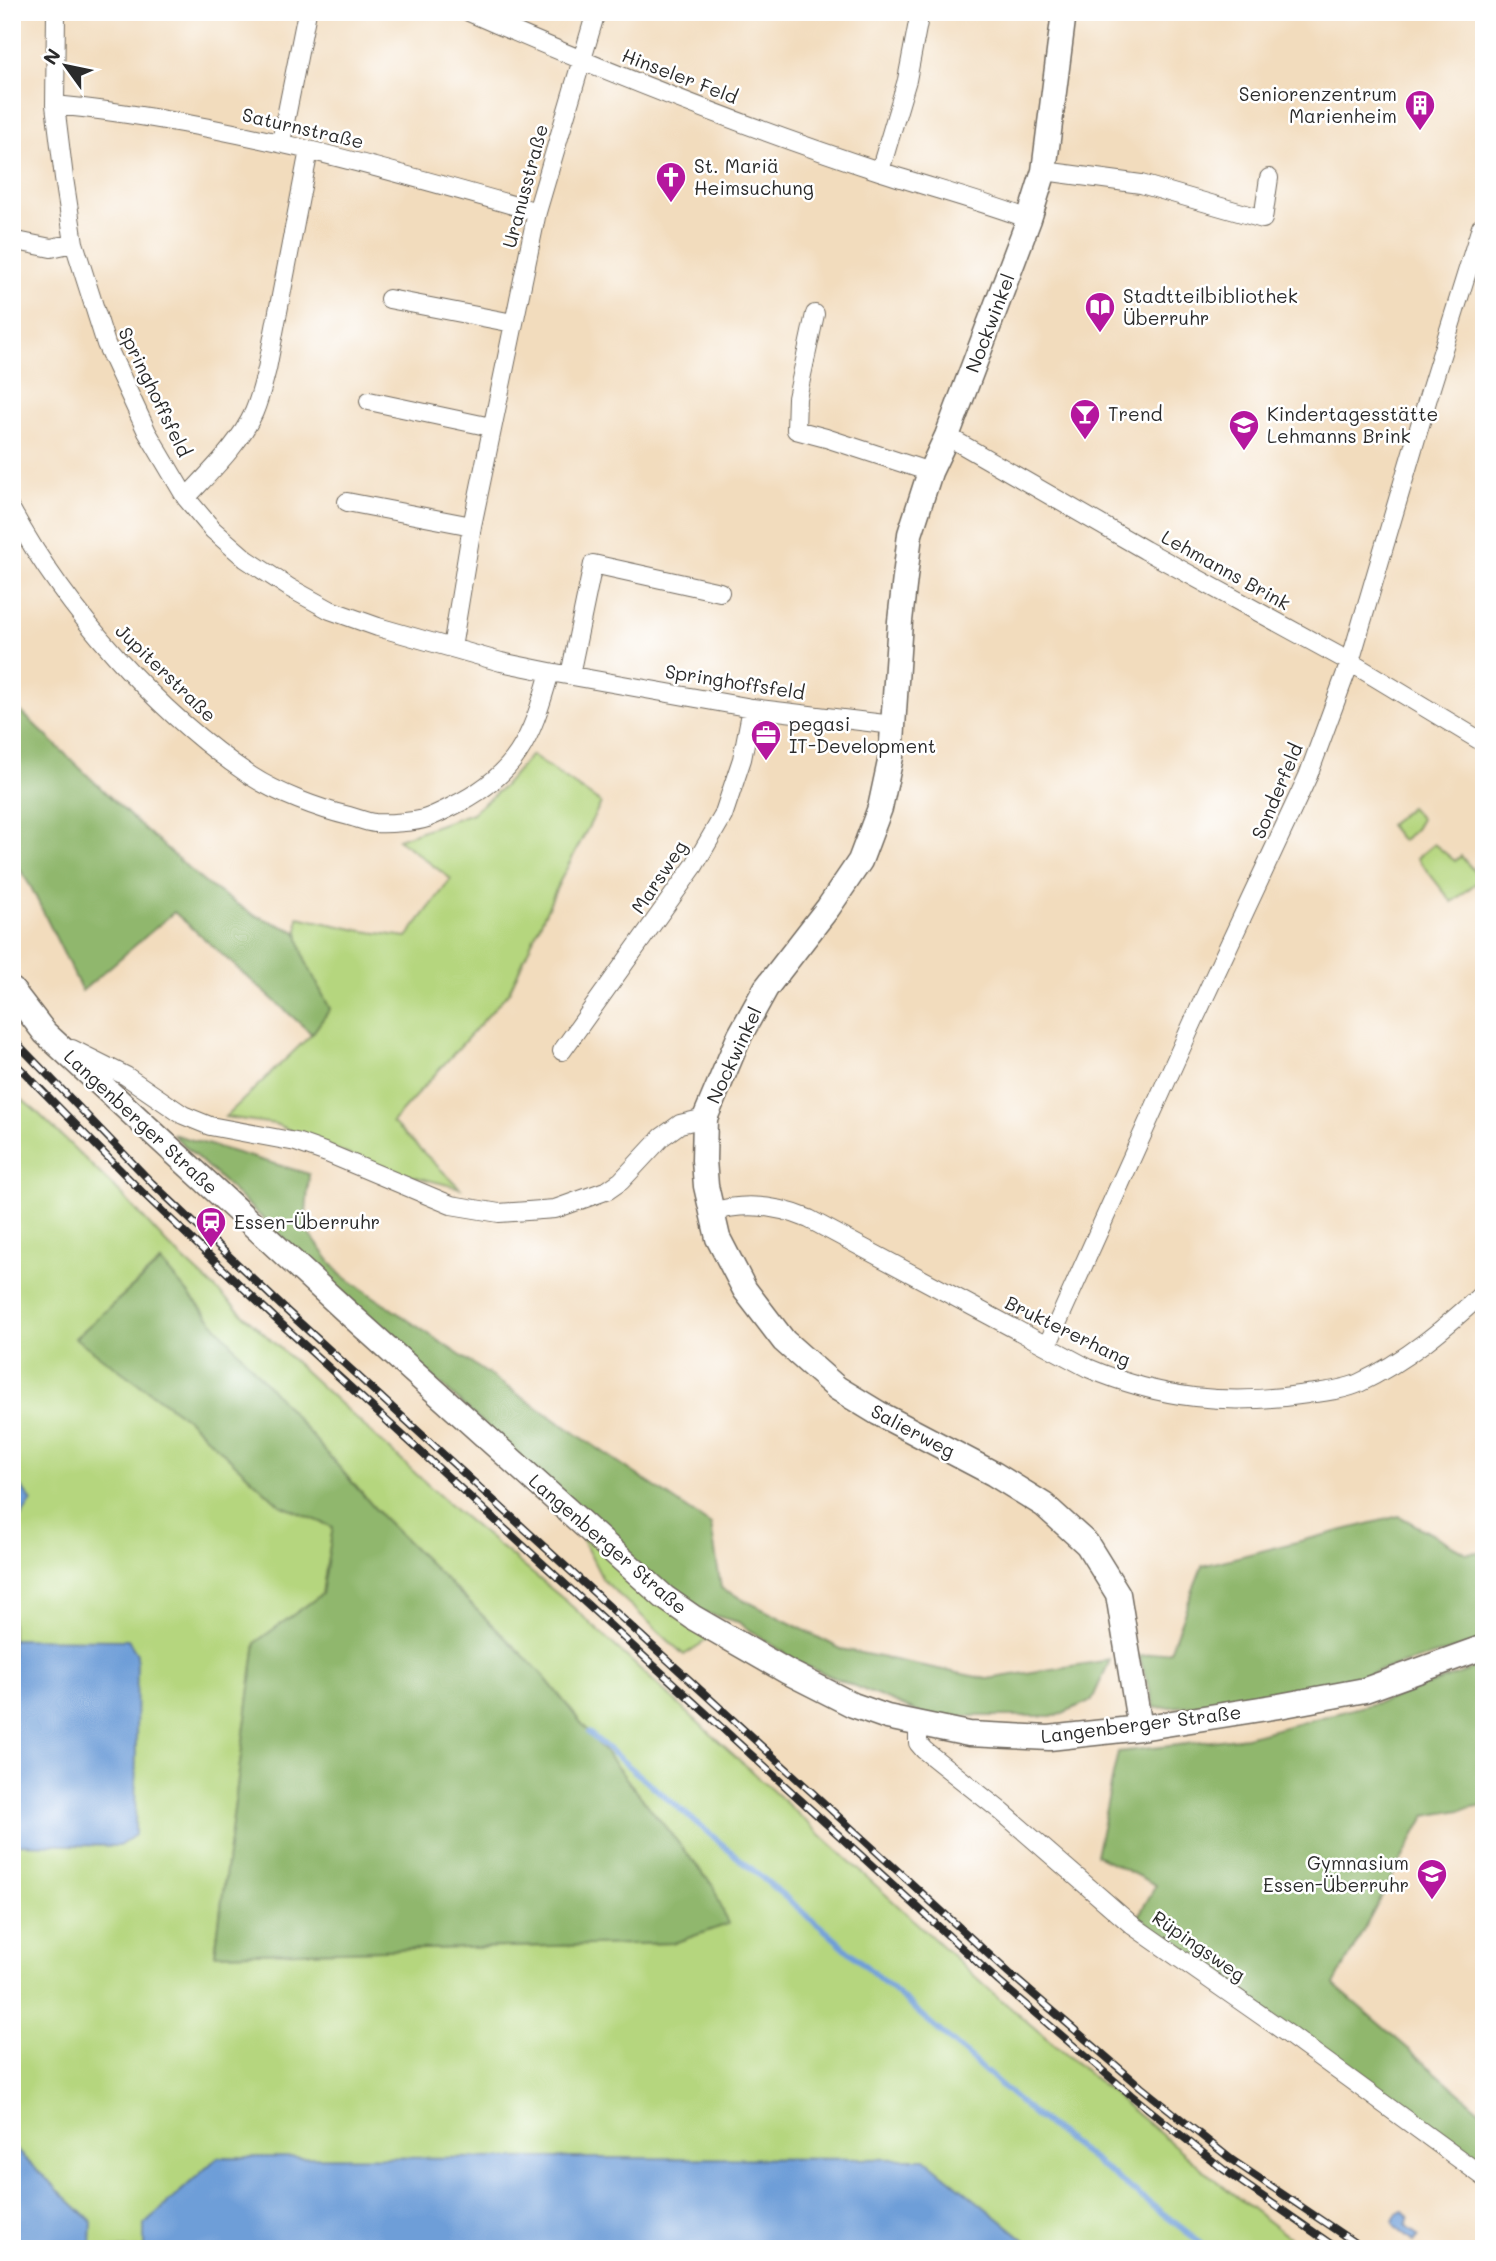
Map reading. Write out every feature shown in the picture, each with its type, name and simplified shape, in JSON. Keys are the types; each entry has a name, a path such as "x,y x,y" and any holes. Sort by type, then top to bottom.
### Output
{"street":[{"name":"Springhoffsfeld","path":"56,12 55,105 74,243 106,344 147,432 186,498 213,530 246,559 330,610 452,648 550,672 752,708 893,725"},
{"path":"281,142 307,12"},
{"name":"Hinseler Feld","path":"469,12 582,62 880,172 1029,219"},
{"name":"Uranusstraße","path":"452,648 491,427 537,212 596,12"},
{"path":"880,172 907,80 920,12"},
{"name":"Nockwinkel","path":"45,1033 126,1076 183,1115 210,1126 296,1142 451,1205 499,1213 527,1213 572,1204 607,1190 621,1181 662,1137 680,1124 705,1118 740,1035 766,988 828,908 860,861 887,786 910,534 930,472 947,436 1029,219 1044,171 1064,12"},
{"name":"Saturnstraße","path":"55,105 107,110 281,142 537,212"},
{"name":"Springhoffsfeld","path":"186,498 243,432 260,395 309,150"},
{"path":"1044,171 1141,184 1263,219 1269,178"},
{"name":"Sonderfeld","path":"1047,1346 1193,1022 1308,776 1350,662 1481,227"},
{"path":"12,240 51,248 74,243"},
{"path":"389,299 513,323"},
{"path":"815,314 797,398 796,430 930,472"},
{"path":"369,401 491,427"},
{"name":"Lehmanns Brink","path":"947,436 1350,662 1484,743"},
{"path":"347,502 472,526"},
{"name":"Jupiterstraße","path":"12,511 62,591 101,640 181,722 253,777 320,809 374,823 425,819 478,794 513,763 537,718 550,672"},
{"path":"570,675 593,564 720,592"},
{"name":"Marsweg","path":"562,1051 694,866 723,816 742,759 752,708"},
{"name":"Langenberger Straße","path":"12,989 45,1033 355,1320 664,1597 705,1625 831,1694 876,1713 918,1725 969,1734 1049,1738 1140,1728 1365,1690 1484,1647"},
{"name":"Salierweg","path":"705,1118 704,1160 712,1213 718,1238 745,1290 784,1341 837,1388 878,1413 994,1474 1044,1505 1087,1544 1118,1594 1140,1728"},
{"name":"Bruktererhang","path":"712,1213 727,1207 786,1210 809,1219 1088,1368 1124,1384 1188,1398 1268,1400 1357,1384 1438,1334 1484,1293"},
{"name":"Rüpingsweg","path":"918,1725 918,1743 924,1750 1002,1812 1132,1925 1288,2034 1484,2177"}],"green space":[{"path":"12,703 131,817 205,883 252,914 297,932 305,960 330,1009 312,1034 174,912 82,991 31,887 12,857"},
{"path":"531,755 601,803 559,883 509,992 392,1122 460,1188 380,1168 275,1124 225,1117 312,1034 330,1009 303,953 298,917 407,937 451,879 398,839 472,813 503,787"},
{"path":"1410,807 1421,819 1402,841 1389,825"},
{"path":"1434,844 1455,861 1461,856 1481,879 1452,902 1417,858"},
{"path":"12,1091 123,1196 168,1245 454,1509 566,1601 993,1993 1219,2183 1304,2249 12,2249","holes":["160,1262 383,1518 541,1673 713,1886 727,1924 674,1943 215,1954 256,1642 322,1594 333,1527 280,1505 186,1418 76,1338"]},
{"path":"172,1134 309,1174 305,1228 340,1274 711,1525 721,1588 841,1649 987,1679 1110,1660 1092,1700 1056,1716 927,1716 801,1664 738,1622 698,1611 635,1565"},
{"path":"161,1262 383,1518 541,1673 713,1886 728,1924 674,1943 215,1954 256,1642 322,1594 333,1527 280,1505 186,1418 75,1338"},
{"path":"1399,1516 1466,1553 1484,1552 1484,1641 1272,1701 1155,1708 1139,1656 1170,1651 1202,1566"},
{"path":"576,1527 713,1636 684,1655 603,1580"},
{"path":"1484,1665 1484,1806 1425,1816 1334,1985 1484,2114 1484,2172 1138,1917 1156,1885 1096,1855 1118,1752 1246,1737 1387,1700"}],"water":[{"path":"12,1476 32,1501 12,1530"},
{"path":"12,1639 128,1640 137,1654 135,1835 119,1846 12,1844"},
{"path":"12,2150 16,2150 92,2222 91,2249 12,2249"},
{"path":"218,2157 925,2159 1036,2249 144,2249 144,2225"},
{"path":"1403,2210 1409,2216 1406,2227 1419,2236 1414,2242 1395,2227 1393,2221 1397,2213"}],"waterway":[{"path":"589,1733 827,1932 1036,2116 1209,2249"}],"railway":[{"path":"12,1038 152,1183 287,1311 1009,1973 1141,2087 1232,2160 1364,2249"},
{"path":"12,1060 143,1193 278,1321 999,1982 1131,2095 1223,2169 1338,2249"}],"place":[{"name":"Seniorenzentrum Marienheim","path":"1420,132"},
{"name":"St. Mariä Heimsuchung","path":"671,204"},
{"name":"Stadtteilbibliothek Überruhr","path":"1100,334"},
{"name":"Trend","path":"1085,441"},
{"name":"Kindertagesstätte Lehmanns Brink","path":"1244,452"},
{"name":"pegasi IT-Development","path":"766,762"},
{"name":"Essen-Überruhr","path":"211,1249"},
{"name":"Gymnasium Essen-Überruhr","path":"1432,1901"}]}
